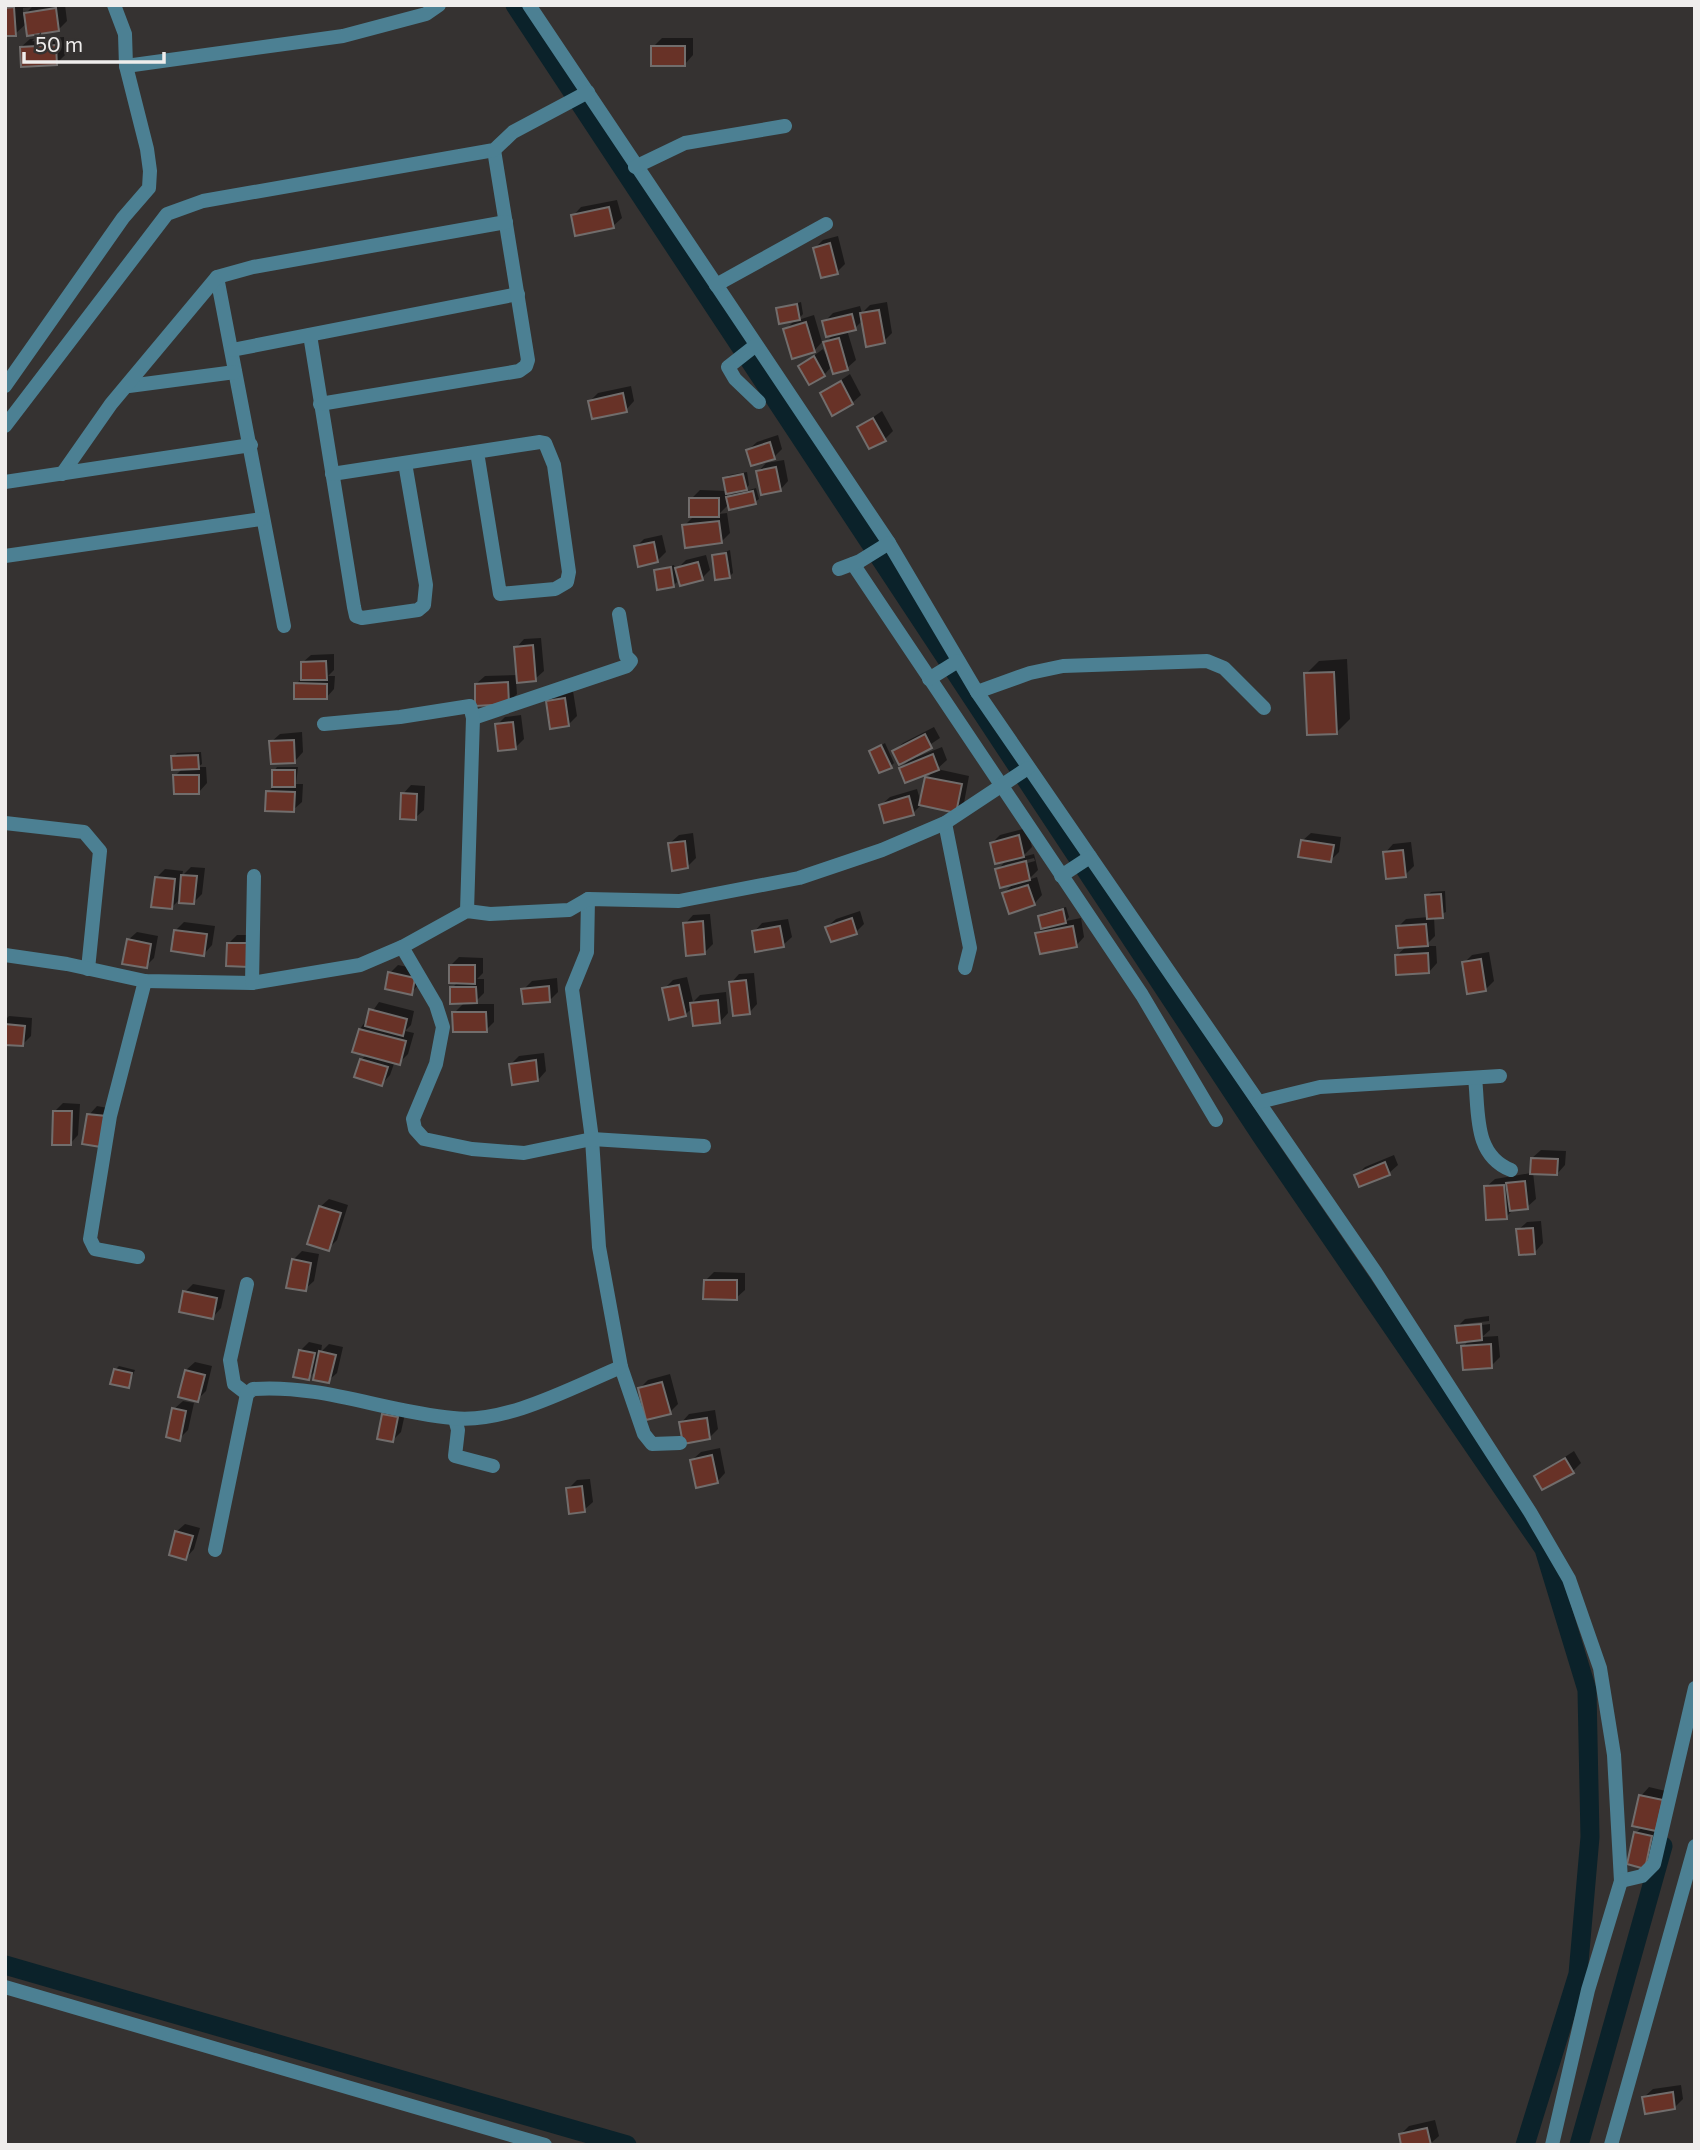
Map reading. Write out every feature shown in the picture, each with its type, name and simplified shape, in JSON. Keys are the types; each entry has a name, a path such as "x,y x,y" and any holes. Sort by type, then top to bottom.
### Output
{"street":[{"path":"5,386 123,218 149,188 147,149 126,66 125,34 114,5"},
{"path":"126,66 324,39 426,14 439,5"},
{"path":"529,5 584,94 716,285 955,662 1398,1307 1530,1512 1569,1579 1600,1668 1614,1755 1621,1881 1588,1990 1552,2145"},
{"path":"5,426 167,214 203,201 494,150 513,132 584,94"},
{"path":"635,167 685,143 785,126"},
{"path":"320,404 519,371 526,366 528,360 494,150"},
{"path":"62,474 111,404 217,277 253,267 506,222"},
{"path":"716,285 826,224"},
{"path":"217,277 251,445 261,519 284,626"},
{"path":"232,350 518,294"},
{"path":"310,335 356,616 378,617 418,610 425,605 426,585 405,463"},
{"path":"753,347 730,363 729,372 759,402"},
{"path":"128,386 235,372"},
{"path":"332,474 540,442 550,449 569,572 563,585 555,589 500,594 477,452"},
{"path":"5,482 251,445"},
{"path":"5,556 261,519"},
{"path":"883,546 851,564 932,678 1063,874 1142,995 1216,1119"},
{"path":"473,718 627,666 631,661 626,656 619,614"},
{"path":"977,692 1030,673 1063,666 1207,661 1224,668 1264,708"},
{"path":"932,678 955,662"},
{"path":"324,724 400,717 470,706 473,718 467,911"},
{"path":"5,955 145,981 252,983 360,965 402,947 467,911 490,914 569,910 588,899 679,901 799,878 882,850 945,823 1027,769"},
{"path":"945,823 970,948 965,968"},
{"path":"5,824 84,832 100,851 88,969"},
{"path":"1063,874 1088,858"},
{"path":"252,983 254,876"},
{"path":"588,899 587,951 572,989 592,1139 600,1247 621,1367 647,1440 652,1444 680,1443"},
{"path":"402,947 436,1005 443,1027 436,1064 413,1119 415,1129 424,1139 472,1149 524,1153 592,1139 704,1146"},
{"path":"138,1257 95,1249 90,1239 110,1116 145,981"},
{"path":"1259,1102 1320,1087 1500,1076"},
{"path":"1475,1078 1481,1140 1488,1155 1499,1165 1511,1170"},
{"path":"247,1284 230,1360 234,1384 247,1394"},
{"path":"247,1394 261,1389 350,1396 455,1419 500,1413 523,1406 621,1367"},
{"path":"215,1550 247,1394"},
{"path":"455,1419 458,1430 455,1456 493,1466"},
{"path":"1621,1881 1642,1877 1654,1864 1695,1688"},
{"path":"1611,2145 1695,1846"},
{"path":"5,1987 545,2145"}],"building":[{"path":"14,7 16,36 5,36 5,8"},
{"path":"56,8 59,31 27,36 24,13"},
{"path":"56,45 57,65 21,67 20,47"},
{"path":"651,46 685,46 685,66 651,66"},
{"path":"609,207 614,228 575,236 571,215"},
{"path":"830,243 838,274 821,278 813,248"},
{"path":"797,304 800,320 779,324 776,308"},
{"path":"879,310 885,343 866,347 860,313"},
{"path":"852,314 856,330 826,337 822,321"},
{"path":"806,322 815,352 792,359 783,329"},
{"path":"839,338 848,370 833,374 823,342"},
{"path":"814,356 825,376 809,385 798,366"},
{"path":"841,381 853,404 832,416 820,393"},
{"path":"623,393 627,412 592,419 588,401"},
{"path":"873,418 886,441 869,449 857,427"},
{"path":"770,442 775,459 751,466 746,450"},
{"path":"776,467 781,491 761,495 756,471"},
{"path":"743,474 747,490 726,494 723,478"},
{"path":"753,491 756,504 729,510 726,497"},
{"path":"689,498 719,498 719,517 689,517"},
{"path":"719,521 722,543 685,548 682,525"},
{"path":"654,542 658,562 638,567 634,546"},
{"path":"726,553 730,578 715,580 712,555"},
{"path":"698,562 703,580 680,586 675,568"},
{"path":"671,567 674,587 657,590 654,570"},
{"path":"533,645 536,681 517,683 514,647"},
{"path":"326,661 327,680 301,680 301,662"},
{"path":"1334,672 1337,734 1307,735 1304,673"},
{"path":"508,682 509,704 475,706 475,684"},
{"path":"294,683 327,684 327,699 294,699"},
{"path":"565,698 569,726 550,729 546,701"},
{"path":"513,722 516,749 498,751 495,724"},
{"path":"925,734 932,748 899,765 892,751"},
{"path":"294,740 295,763 271,764 269,741"},
{"path":"881,745 892,768 879,773 869,751"},
{"path":"933,754 939,770 905,783 899,768"},
{"path":"198,755 199,769 172,770 171,756"},
{"path":"272,770 295,770 295,787 272,787"},
{"path":"173,775 199,775 199,794 174,794"},
{"path":"925,777 962,784 956,813 919,805"},
{"path":"266,791 295,792 294,812 265,811"},
{"path":"401,793 417,794 416,820 400,819"},
{"path":"909,796 914,815 884,823 879,805"},
{"path":"1019,835 1024,857 995,864 990,843"},
{"path":"1301,840 1334,845 1331,862 1298,857"},
{"path":"685,841 688,868 672,871 668,843"},
{"path":"1403,850 1406,877 1386,879 1383,852"},
{"path":"1026,861 1030,880 1000,888 995,869"},
{"path":"181,875 197,876 194,904 179,903"},
{"path":"155,877 175,879 172,909 151,907"},
{"path":"1028,885 1035,905 1009,914 1002,893"},
{"path":"1441,894 1443,918 1427,919 1425,895"},
{"path":"1063,909 1066,923 1041,929 1038,916"},
{"path":"852,918 857,934 831,942 825,927"},
{"path":"703,921 705,954 686,956 683,923"},
{"path":"1426,924 1428,946 1398,948 1396,926"},
{"path":"780,926 784,947 755,952 752,931"},
{"path":"1073,926 1077,947 1040,954 1035,933"},
{"path":"174,930 207,934 204,956 171,951"},
{"path":"127,939 151,944 147,968 122,964"},
{"path":"227,943 249,943 249,967 226,966"},
{"path":"1428,953 1429,973 1396,975 1395,955"},
{"path":"1481,959 1486,991 1467,994 1462,962"},
{"path":"449,965 475,965 475,984 449,983"},
{"path":"388,972 415,978 412,995 385,989"},
{"path":"746,980 750,1014 733,1016 729,982"},
{"path":"679,985 686,1016 669,1020 662,988"},
{"path":"549,986 550,1002 523,1004 521,989"},
{"path":"450,987 476,987 477,1003 450,1004"},
{"path":"718,1000 720,1023 693,1026 690,1003"},
{"path":"369,1009 407,1019 403,1036 365,1026"},
{"path":"452,1012 486,1012 487,1032 453,1032"},
{"path":"5,1024 25,1026 23,1046 5,1045"},
{"path":"359,1029 406,1041 400,1065 352,1052"},
{"path":"360,1059 388,1067 382,1086 354,1077"},
{"path":"536,1060 538,1081 512,1085 509,1064"},
{"path":"53,1111 72,1111 71,1145 52,1145"},
{"path":"87,1114 106,1116 101,1147 82,1144"},
{"path":"1531,1158 1558,1159 1557,1175 1530,1174"},
{"path":"1385,1162 1390,1175 1359,1187 1354,1175"},
{"path":"1525,1181 1528,1209 1510,1211 1506,1183"},
{"path":"1504,1185 1507,1219 1486,1220 1484,1186"},
{"path":"319,1206 341,1213 329,1251 307,1244"},
{"path":"1533,1228 1535,1254 1519,1255 1516,1229"},
{"path":"292,1259 311,1263 306,1291 286,1288"},
{"path":"704,1280 737,1280 737,1300 703,1299"},
{"path":"183,1291 217,1298 213,1319 179,1312"},
{"path":"1481,1324 1482,1340 1457,1343 1455,1326"},
{"path":"1491,1344 1492,1368 1463,1370 1461,1346"},
{"path":"299,1350 315,1353 309,1380 293,1377"},
{"path":"319,1351 336,1355 329,1383 313,1380"},
{"path":"114,1369 132,1373 129,1388 110,1384"},
{"path":"185,1370 205,1375 198,1402 178,1397"},
{"path":"662,1382 671,1414 646,1420 638,1388"},
{"path":"172,1408 186,1411 180,1441 166,1437"},
{"path":"382,1414 398,1417 393,1442 377,1439"},
{"path":"707,1418 710,1439 683,1444 679,1422"},
{"path":"712,1455 718,1483 696,1488 690,1460"},
{"path":"1565,1458 1574,1473 1542,1490 1534,1476"},
{"path":"582,1486 585,1512 569,1514 566,1488"},
{"path":"175,1531 193,1536 186,1560 169,1555"},
{"path":"1639,1795 1663,1800 1656,1831 1632,1826"},
{"path":"1634,1832 1652,1836 1645,1869 1627,1864"},
{"path":"1673,2092 1675,2109 1645,2114 1642,2097"},
{"path":"1427,2128 1431,2145 1401,2145 1399,2134"}],"waterway":[{"path":"515,5 1262,1137 1544,1549 1587,1690 1590,1837 1578,1974 1525,2145"},
{"path":"1579,2145 1663,1846"},
{"path":"5,1965 627,2145"}]}
